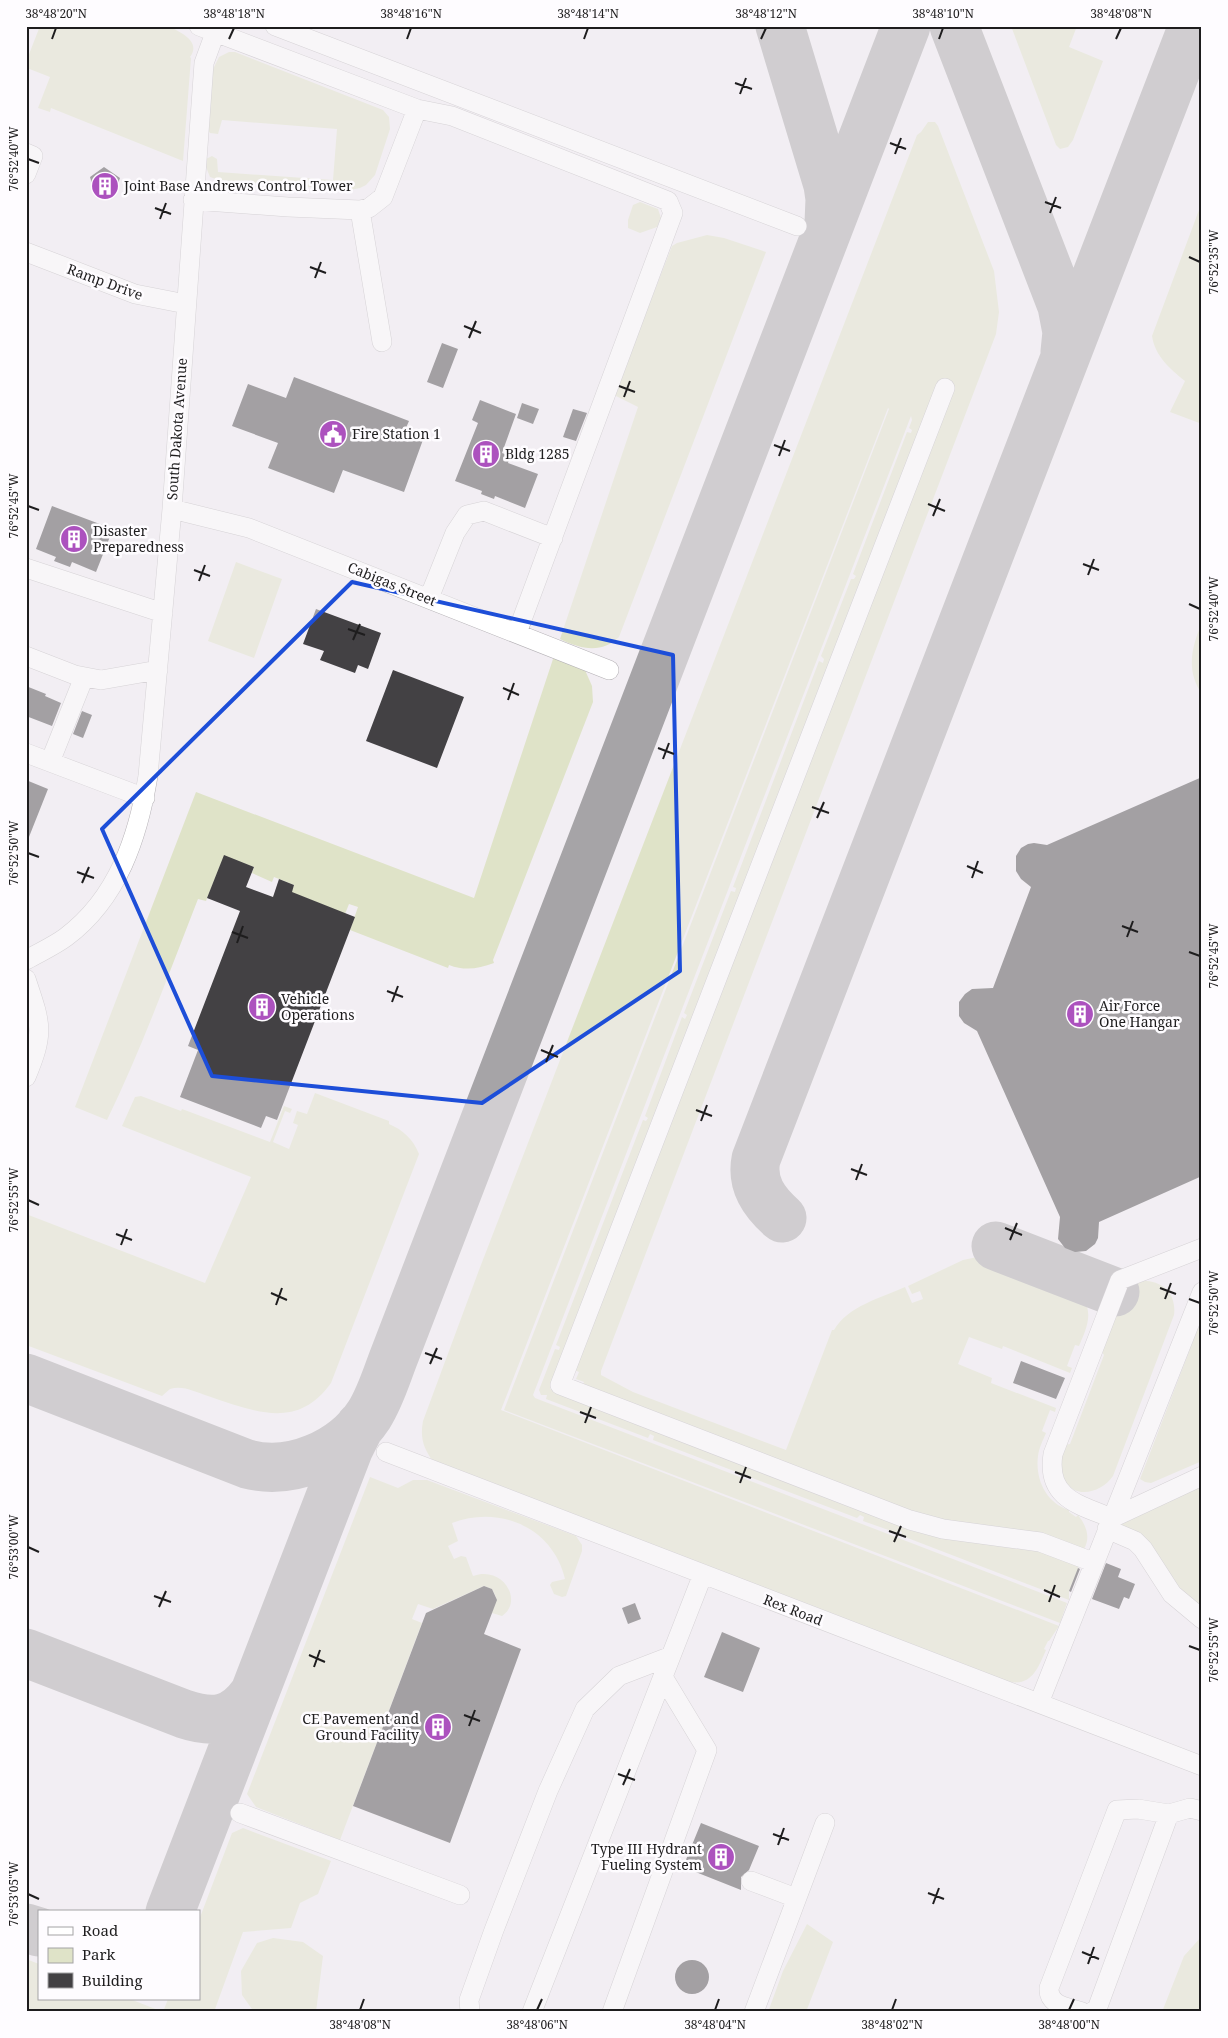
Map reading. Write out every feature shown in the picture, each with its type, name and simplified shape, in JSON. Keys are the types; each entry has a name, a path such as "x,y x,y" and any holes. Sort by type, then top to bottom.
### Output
{"street":[{"path":"275,26 797,226"},
{"path":"207,30 417,109 452,116 668,201 673,212"},
{"name":"South Dakota Avenue","path":"26,960 73,932 108,892 132,845 144,798 148,776 172,509 207,30"},
{"path":"194,200 288,207 360,210 369,208 383,197 417,109"},
{"path":"26,153 33,156 26,174"},
{"path":"517,633 684,182"},
{"path":"360,210 382,342"},
{"name":"Ramp Drive","path":"26,252 135,294 186,304"},
{"path":"945,388 560,1385 910,1520 943,1529 1040,1542 1093,1562"},
{"name":"Cabigas Street","path":"172,509 248,528 609,670"},
{"path":"429,598 455,533 467,516 484,511 553,538"},
{"path":"26,568 163,613"},
{"path":"26,656 75,675 101,680 158,670"},
{"path":"50,762 84,677"},
{"path":"26,753 144,798"},
{"path":"26,979 35,1006 40,1034 37,1051 26,1078"},
{"path":"1202,1248 1120,1280 1053,1454 1051,1466 1053,1479 1066,1497 1110,1523 1135,1541 1143,1549 1172,1594 1202,1618"},
{"path":"1039,1703 1093,1562 1202,1292"},
{"name":"Rex Road","path":"386,1452 1202,1766"},
{"path":"1110,1523 1202,1476"},
{"path":"532,2012 703,1574"},
{"path":"470,2012 470,2000 494,1930 548,1791 586,1709 619,1676 671,1656"},
{"path":"612,2012 707,1750 663,1677"},
{"path":"1082,2012 1053,2002 1048,1995 1049,1988 1117,1810 1138,1809 1169,1814 1190,1808 1202,1811"},
{"path":"240,1813 460,1895"},
{"path":"1092,2012 1097,2009 1169,1814"},
{"path":"754,2012 825,1824"},
{"path":"751,1881 796,1898"}],"highlighted area":[{"path":"352,582 673,655 680,971 482,1103 212,1076 102,829"}],"green space":[{"path":"40,26 167,26 188,37 193,46 193,51 190,57 183,161 51,108 50,112 38,108 50,77 27,68 26,62"},
{"path":"1011,26 1077,26 1069,47 1103,61 1073,140 1068,147 1060,149 1056,145"},
{"path":"229,52 235,52 383,110 389,117 390,129 375,175 366,185 350,190 219,180 210,177 206,167 206,159 212,156 217,159 218,172 333,180 337,129 222,120 218,134 210,133 208,130 213,69 219,57"},
{"path":"928,122 935,122 938,126 994,271 999,312 996,334 601,1375 633,1392 786,1450 832,1330 840,1322 856,1309 905,1287 912,1303 923,1299 920,1291 912,1294 908,1286 963,1260 982,1256 1071,1289 1071,1291 1078,1295 1079,1293 1087,1306 1087,1326 1079,1346 1075,1345 1067,1366 1072,1368 1070,1373 1003,1346 1002,1349 969,1337 958,1364 992,1378 991,1383 1056,1408 1055,1412 1050,1410 1042,1431 1046,1433 1039,1453 1038,1473 1048,1496 1061,1507 1069,1510 1076,1517 1078,1515 1081,1519 1087,1531 1086,1545 1084,1549 934,1521 582,1388 584,1382 576,1379 579,1372 572,1369 937,384 550,1389 892,1521 1026,1546 1079,1566 1069,1591 1069,1600 905,1537 898,1530 897,1533 863,1521 864,1517 860,1515 857,1518 653,1440 654,1436 650,1434 648,1438 546,1399 547,1395 541,1395 539,1390 555,1349 559,1350 560,1347 556,1345 643,1120 646,1121 648,1118 645,1116 682,1017 685,1019 687,1015 684,1013 731,891 735,892 736,888 733,887 819,661 823,663 824,659 821,656 851,579 854,579 856,576 853,574 907,432 911,433 912,430 909,428 912,420 911,416 533,1395 535,1398 1067,1603 1060,1623 504,1410 888,408 501,1410 1059,1626 1048,1641 1036,1671 1026,1680 1020,1682 1003,1680 433,1461 427,1452 422,1437 423,1421 479,1270 917,135"},
{"path":"640,202 658,209 661,218 657,227 640,233 628,228 628,220 633,205"},
{"path":"1199,210 1202,211 1202,424 1170,412 1185,381 1160,356 1152,336"},
{"path":"707,235 724,238 766,252 619,637 598,648 575,645 560,639 638,407 614,395 672,246"},
{"path":"236,562 282,579 254,658 208,641"},
{"path":"1202,623 1202,694 1194,677 1192,659 1195,641"},
{"path":"554,656 585,670 592,686 593,702 493,960 494,963 471,968 449,965 448,968 350,930 358,907 349,904 341,924 328,919 331,908 301,896 296,907 273,897 274,895 288,900 294,885 274,877 272,882 252,873 254,867 224,856 206,901 198,899 144,1038 107,1120 75,1107 196,792 474,898"},
{"path":"315,1093 389,1121 389,1124 399,1129 411,1139 419,1154 331,1383 318,1398 304,1407 289,1412 274,1413 241,1407 184,1388 170,1389 162,1396 26,1345 26,1214 205,1283 251,1177 122,1126 135,1097 141,1096 181,1111 182,1109 270,1142 284,1106 292,1109 290,1113 285,1111 273,1142 289,1149 298,1125 293,1123 297,1111 307,1114"},
{"path":"1139,1281 1154,1282 1166,1289 1173,1300 1174,1315 1113,1476 1096,1490 1081,1492 1069,1486 1059,1469 1064,1445 1070,1444 1104,1355 1100,1349 1127,1288"},
{"path":"1202,1318 1202,1461 1151,1483 1145,1482 1140,1479"},
{"path":"370,1477 398,1488 413,1480 427,1480 576,1536 582,1545 582,1551 566,1596 562,1597 554,1594 550,1585 552,1582 565,1579 559,1561 549,1546 536,1534 522,1525 505,1519 488,1517 470,1518 452,1523 458,1541 448,1546 454,1559 461,1556 466,1557 473,1576 484,1574 501,1580 507,1586 511,1602 508,1610 502,1616 492,1613 496,1597 492,1589 484,1586 433,1609 418,1604 412,1619 422,1623 340,1840 256,1807 247,1794"},
{"path":"1202,1486 1202,1612 1122,1527 1121,1523"},
{"path":"243,1828 331,1861 318,1894 300,1903 291,1928 243,1932 214,2012 163,2012 168,2000 200,2000 200,1917 232,1833"},
{"path":"807,1924 833,1942 806,2012 768,2012 783,1971"},
{"path":"1202,1936 1202,2012 1162,2012 1184,1956"},
{"path":"273,1938 303,1942 323,1956 316,2012 254,2012 242,1995 241,1971 257,1943"},
{"path":"26,1959 38,1964 38,2000 133,2000 163,2012 26,2012"}],"building":[{"name":"Joint Base Andrews Control Tower","path":"104,167 120,178 114,195 95,194 90,177"},
{"path":"442,343 458,349 443,388 427,382"},
{"name":"Fire Station 1","path":"294,377 409,421 405,430 424,437 404,492 343,470 334,493 268,468 278,443 232,426 248,384 286,398"},
{"name":"Bldg 1285","path":"480,400 516,414 502,453 510,456 508,463 538,474 525,508 495,496 494,499 481,494 482,491 455,481 478,423 472,420"},
{"path":"522,403 539,409 533,424 517,418"},
{"path":"573,409 587,413 576,441 563,437"},
{"name":"Disaster Preparedness","path":"52,506 113,529 96,572 72,562 70,567 54,561 56,557 36,549"},
{"path":"316,609 381,633 368,669 358,665 355,673 320,660 324,651 303,644"},
{"path":"393,670 464,697 437,768 366,741"},
{"path":"26,686 46,694 45,696 61,703 52,726 26,716"},
{"path":"82,711 92,715 83,738 73,734"},
{"name":"Air Force One Hangar","path":"1202,777 1202,1176 1099,1222 1098,1238 1095,1244 1086,1251 1075,1252 1065,1248 1058,1239 1060,1217 977,1031 964,1023 959,1016 959,1002 972,989 993,988 1031,887 1021,879 1016,871 1016,856 1021,848 1034,843 1047,845"},
{"path":"26,780 48,789 27,842 26,842"},
{"name":"Vehicle Operations","path":"224,855 254,867 246,887 273,897 279,879 294,885 292,892 355,917 277,1120 266,1116 261,1128 180,1097 198,1050 188,1046 240,911 207,898"},
{"path":"1021,1361 1065,1378 1056,1399 1013,1383"},
{"path":"1106,1563 1121,1569 1118,1577 1135,1584 1129,1599 1124,1597 1119,1609 1092,1599"},
{"path":"1078,1568 1080,1569 1071,1592 1069,1591"},
{"name":"CE Pavement and Ground Facility","path":"484,1586 492,1589 497,1600 484,1634 521,1649 450,1843 353,1806 426,1613"},
{"path":"635,1603 641,1619 628,1624 622,1608"},
{"path":"722,1632 760,1648 743,1692 704,1677"},
{"name":"Type III Hydrant Fueling System","path":"701,1823 759,1846 749,1870 741,1877 741,1890 683,1867"},
{"path":"692,1960 699,1961 704,1965 708,1970 708,1984 704,1989 699,1993 692,1994 685,1993 680,1989 676,1984 675,1977 676,1970 680,1965 685,1961"}],"taxiway":[{"path":"780,26 828,185 830,199 829,223"},
{"path":"26,1378 247,1464 264,1467 281,1467 315,1458 346,1440 369,1415 384,1385 906,26"},
{"path":"954,26 1062,306 1067,332 1065,352"},
{"path":"782,1218 760,1192 755,1177 756,1159 1193,26"},
{"path":"996,1246 1115,1292"},
{"path":"171,1910 349,1448 360,1426"},
{"path":"26,1653 184,1714 205,1719 223,1718 231,1715 246,1704 253,1695"},
{"path":"26,1928 38,1932"}],"place":[{"name":"Joint Base Andrews Control Tower","path":"105,186"},
{"name":"Fire Station 1","path":"333,434"},
{"name":"Bldg 1285","path":"486,454"},
{"name":"Disaster Preparedness","path":"74,539"},
{"name":"Vehicle Operations","path":"262,1007"},
{"name":"Air Force One Hangar","path":"1080,1014"},
{"name":"CE Pavement and Ground Facility","path":"438,1727"},
{"name":"Type III Hydrant Fueling System","path":"721,1857"}]}
